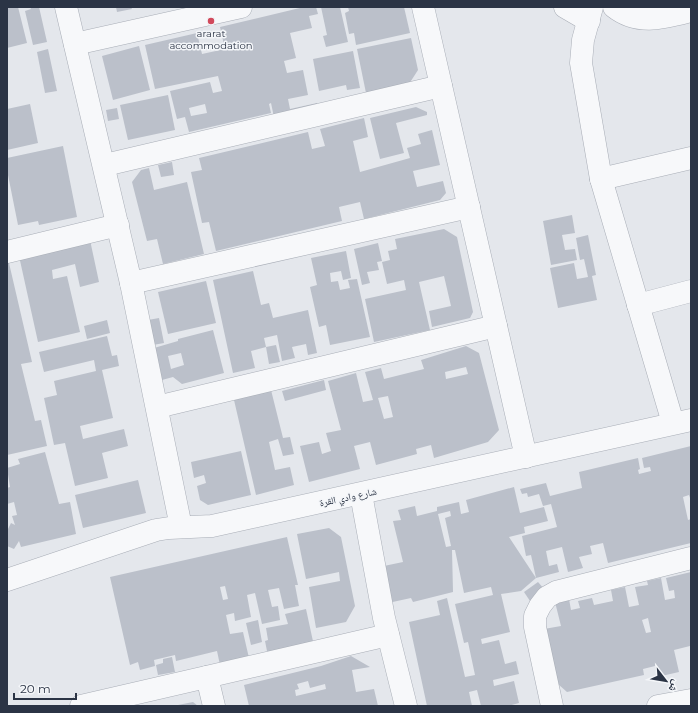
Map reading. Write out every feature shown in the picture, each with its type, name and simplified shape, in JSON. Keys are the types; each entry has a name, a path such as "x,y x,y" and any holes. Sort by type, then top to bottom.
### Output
{"street":[{"path":"66,7 131,283 181,527"},
{"path":"75,44 241,7"},
{"path":"423,7 526,457"},
{"path":"565,7 590,14 584,40 581,63 601,179 638,305 682,422"},
{"path":"614,7 634,18 653,20 691,11"},
{"path":"104,164 441,86"},
{"path":"601,179 691,158"},
{"path":"131,283 469,207"},
{"path":"7,252 118,226"},
{"path":"638,305 691,291"},
{"path":"157,407 496,326"},
{"name":"شارع وادي القرة","path":"7,580 156,530 181,527 212,526 682,422"},
{"path":"361,494 388,635 406,706"},
{"path":"552,706 535,627 535,616 547,597 568,588 691,558"},
{"path":"80,706 388,635"},
{"path":"207,677 214,706"},
{"path":"658,706 691,700"}],"building":[{"path":"7,7 18,7 27,43 7,48"},
{"path":"30,7 39,7 47,42 33,45 25,11 31,9"},
{"path":"116,7 131,7 132,9 117,12"},
{"path":"304,7 316,7 318,14 309,16 312,28 290,33 296,58 284,61 287,73 303,70 308,95 288,99 290,109 317,103 319,113 275,122 271,103 269,104 271,113 189,132 185,117 177,119 170,91 210,82 213,93 222,91 218,76 155,89 145,45 197,33 202,54 225,49 220,27","holes":["205,104 207,113 191,116 189,108"]},
{"path":"321,7 340,7 348,42 326,47 323,36 327,35"},
{"path":"348,7 404,7 410,33 356,45 354,33 349,34 345,13 349,11"},
{"path":"411,38 418,70 409,84 366,93 357,49"},
{"path":"139,46 150,90 113,100 102,56"},
{"path":"48,49 57,91 45,93 37,52"},
{"path":"353,51 360,88 347,90 346,85 319,91 313,59"},
{"path":"168,95 175,130 128,140 120,105"},
{"path":"30,104 38,143 7,150 7,109"},
{"path":"416,107 427,112 427,115 396,123 404,153 380,159 370,118"},
{"path":"117,108 119,119 108,121 106,110"},
{"path":"364,118 368,137 353,141 360,172 410,158 407,148 421,144 418,134 432,130 440,165 413,171 417,187 443,181 446,193 440,200 364,219 360,202 339,207 342,221 216,251 209,222 202,223 191,172 202,170 199,158 308,132 312,149 325,146 320,129"},
{"path":"63,146 77,217 39,225 38,221 18,225 7,170 7,158"},
{"path":"172,162 174,175 161,177 158,165"},
{"path":"149,168 154,190 187,182 204,254 163,264 157,239 147,241 132,182 141,170"},
{"path":"572,215 575,233 562,235 565,250 575,249 577,260 551,265 543,221"},
{"path":"444,229 457,237 473,312 470,318 432,327 429,311 451,306 444,276 419,282 430,330 374,342 365,299 406,290 404,280 387,284 382,262 390,260 388,251 397,249 395,239"},
{"path":"588,235 596,275 592,276 597,300 558,308 550,268 574,263 577,279 588,277 584,259 580,260 576,238"},
{"path":"90,240 99,282 80,287 75,264 52,270 53,279 67,276 80,332 38,342 19,256"},
{"path":"378,243 382,261 377,262 379,270 367,272 370,283 362,285 354,249"},
{"path":"346,251 351,278 343,280 341,271 330,273 331,282 338,281 340,290 350,288 348,280 357,279 370,337 330,345 326,325 319,327 310,287 317,285 311,258"},
{"path":"7,263 9,263 32,362 21,364 35,421 41,420 47,446 7,455"},
{"path":"253,271 261,305 269,303 273,318 308,310 317,353 308,355 306,344 292,347 295,358 282,361 277,335 264,338 266,347 251,351 255,368 233,373 213,280"},
{"path":"206,281 216,323 168,334 158,292"},
{"path":"159,318 164,343 153,345 148,320"},
{"path":"107,320 110,333 87,339 84,326"},
{"path":"213,330 224,373 182,384 173,377 162,380 154,348 178,341 178,339","holes":["181,353 184,365 171,369 168,356"]},
{"path":"107,336 112,356 117,355 119,366 102,370 113,418 80,426 83,439 124,429 128,446 102,453 108,478 75,486 65,443 54,445 44,398 57,395 54,381 96,371 94,360 44,372 39,352"},
{"path":"276,345 280,362 269,364 266,347"},
{"path":"466,346 479,353 499,430 488,442 434,458 431,445 416,449 417,454 376,465 370,442 354,446 360,469 309,482 300,446 319,442 322,454 331,451 326,433 341,430 328,381 356,373 363,402 373,400 365,372 381,368 384,379 424,369 421,360","holes":["466,367 468,374 446,379 445,372","388,396 393,417 384,419 378,398"]},
{"path":"324,380 326,390 285,401 282,391"},
{"path":"271,390 283,438 290,437 294,454 283,456 278,439 269,442 275,470 290,467 294,485 256,495 234,400"},
{"path":"691,446 691,501 689,495 683,497 688,520 691,519 691,543 608,563 603,543 590,546 592,554 579,557 583,568 568,572 562,547 546,551 549,566 557,564 559,572 536,578 531,555 526,556 522,536 557,527 551,504 543,506 539,494 528,497 527,493 522,494 520,489 546,483 550,496 582,488 579,472 638,458 640,469 638,470 639,474 651,471 650,467 644,468 642,458"},
{"path":"241,451 251,495 208,505 200,500 197,486 206,483 204,475 194,478 191,462"},
{"path":"45,452 59,504 70,502 76,534 21,547 19,541 14,549 7,546 7,531 11,523 15,525 12,516 17,515 14,502 7,504 7,488 10,487 7,468 20,464 18,459"},
{"path":"138,480 146,513 83,528 75,495"},
{"path":"514,487 520,513 544,507 548,521 524,527 525,533 509,537 536,578 521,591 501,594 510,632 481,639 482,644 499,640 505,664 516,661 519,674 493,680 494,686 514,681 519,703 508,706 481,706 477,690 469,692 472,706 427,706 409,622 440,615 437,601 447,598 465,677 475,675 468,642 464,643 455,604 493,595 491,587 464,593 455,550 452,550 453,592 413,602 411,598 388,603 379,567 403,562 393,521 401,520 398,510 415,506 417,516 437,511 437,507 459,502 461,514 469,512 466,500","holes":["450,511 451,516 445,518 451,546 446,547 438,514"]},
{"path":"329,528 341,537 355,606 346,622 316,628 309,587 340,581 339,572 306,579 297,534"},
{"path":"287,537 298,585 295,585 299,606 284,609 279,588 268,590 272,607 278,606 280,620 262,624 255,593 247,595 251,617 235,621 234,613 226,615 230,634 243,632 249,658 220,665 217,651 176,661 175,655 154,660 155,666 140,670 138,662 130,665 110,577","holes":["225,586 228,599 223,600 220,587"]},
{"path":"691,572 691,649 690,646 674,650 679,672 657,677 655,666 643,669 644,675 567,692 558,684 544,629 561,626 555,602 569,599 571,610 580,608 578,601 592,598 594,605 613,601 611,590 625,587 629,607 639,605 635,587 648,585 647,581 661,578 665,600 675,598 674,590 669,591 666,578","holes":["648,618 651,632 646,633 642,620"]},
{"path":"538,582 545,590 530,601 524,592"},
{"path":"306,609 314,646 268,656 265,641 268,640 266,628 288,624 285,614"},
{"path":"258,620 262,642 251,645 246,623"},
{"path":"351,656 370,667 352,670 356,692 374,689 378,706 249,706 244,685 321,666","holes":["308,681 310,688 325,684 326,689 296,696 295,690 299,689 297,684"]},
{"path":"172,657 175,672 158,675 156,665 163,663 163,659"},
{"path":"193,702 198,706 178,706 178,705"}],"place":[{"name":"ararat accommodation","path":"211,21"}]}
